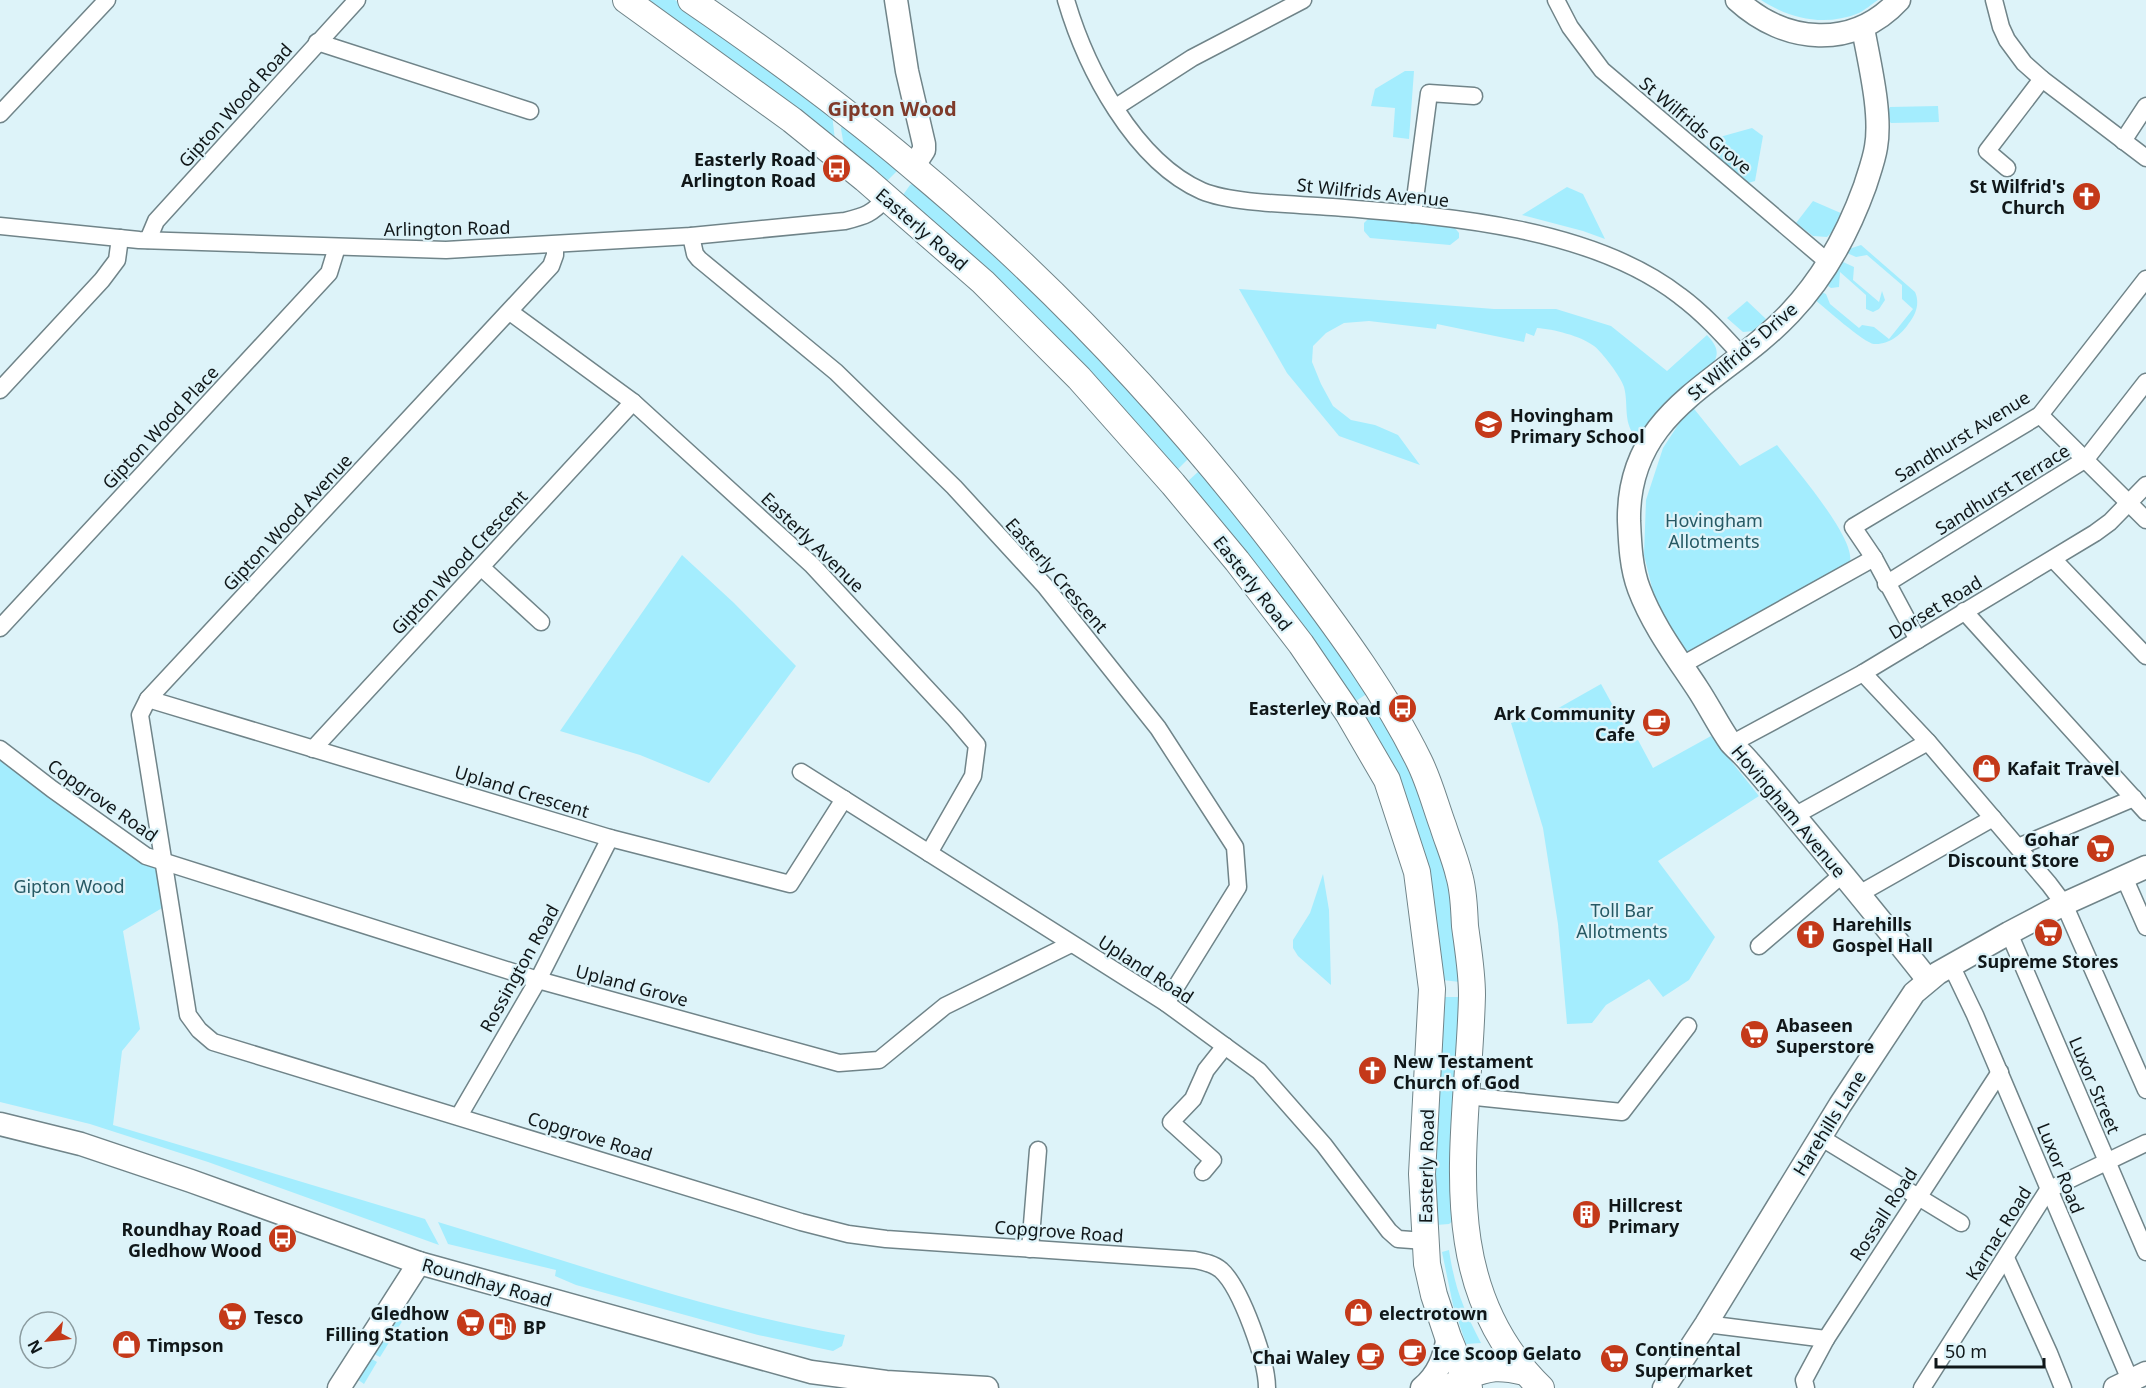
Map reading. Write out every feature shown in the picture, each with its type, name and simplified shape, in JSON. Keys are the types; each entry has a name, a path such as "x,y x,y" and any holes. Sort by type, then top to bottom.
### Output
{"main road":[{"name":"Easterly Road","path":"626,0 783,114 865,179 999,298 1079,378 1238,561 1302,644 1348,713 1387,780 1417,872 1432,989 1422,1174 1427,1264 1434,1295 1458,1365 1472,1382"},
{"name":"Easterly Road","path":"691,0 806,82 913,166 1014,258 1110,352 1203,457 1275,544 1381,693 1421,764 1460,877 1472,989 1462,1145 1466,1235 1476,1283 1500,1338 1533,1380"},
{"path":"1173,484 1203,457"},
{"path":"1348,713 1381,693"},
{"path":"1432,989 1472,989"},
{"path":"1425,1241 1466,1235"},
{"path":"1472,1382 1506,1367 1533,1380"}],"street":[{"path":"0,114 107,0"},
{"name":"Gipton Wood Road","path":"148,240 156,221 357,0"},
{"path":"896,0 907,71 924,144 924,150 913,166"},
{"name":"St Wilfrids Avenue","path":"1066,0 1075,30 1092,71 1137,138 1159,163 1179,179 1203,192 1234,199 1413,214 1533,233 1589,248 1637,269 1678,294 1708,319 1742,356"},
{"path":"1116,107 1200,53 1304,0"},
{"name":"St Wilfrids Grove","path":"1556,0 1570,27 1602,70 1829,263"},
{"path":"1737,0 1768,22 1793,32 1820,36 1841,35 1863,28 1892,8 1899,0"},
{"path":"1994,0 2007,40 2024,63 2146,158"},
{"name":"St Wilfrid's Drive","path":"1661,635 1638,586 1632,558 1629,500 1636,466 1647,442 1662,422 1789,314 1829,263 1857,206 1877,147 1876,106 1863,28"},
{"path":"317,42 530,111"},
{"path":"2007,168 1987,151 2042,78"},
{"path":"1413,214 1429,93 1474,96"},
{"path":"2123,141 2146,106"},
{"name":"Arlington Road","path":"0,226 148,240 446,250 691,237 845,221 864,217 874,212 886,198"},
{"name":"Easterly Crescent","path":"691,237 695,254 699,259 836,372 954,488 1045,586 1158,728 1235,847 1238,887 1166,1004"},
{"path":"0,390 102,280 117,260 120,238"},
{"name":"Gipton Wood Avenue","path":"148,699 510,312 551,266 555,255 555,244"},
{"name":"Gipton Wood Place","path":"0,628 329,273 337,247"},
{"name":"Sandhurst Avenue","path":"1874,558 1853,527 2040,415 2146,279"},
{"name":"Easterly Avenue","path":"510,312 633,402 812,565 955,719 976,745 973,776 928,853"},
{"name":"Sandhurst Terrace","path":"1886,584 2086,459 2146,382"},
{"name":"Gipton Wood Crescent","path":"314,749 633,402"},
{"path":"2040,415 2146,520"},
{"name":"Dorset Road","path":"1731,744 1863,673 2103,528 2146,485"},
{"path":"1682,665 1874,558 1918,640"},
{"path":"2053,559 2146,656"},
{"path":"481,567 542,622"},
{"path":"1964,611 2146,812"},
{"name":"Hovingham Avenue","path":"1661,635 1731,744 1749,761 1928,980"},
{"path":"1863,673 1928,742 2064,904 2146,1090"},
{"path":"148,699 140,716 163,860"},
{"name":"Upland Crescent","path":"148,699 610,838 790,884 844,799"},
{"path":"1794,816 1928,742"},
{"name":"Copgrove Road","path":"0,749 146,856 163,860 188,1015 199,1030 213,1042 790,1219 848,1234 886,1239 1208,1262 1229,1278 1245,1311 1257,1343 1267,1388"},
{"name":"Upland Road","path":"801,772 1166,1004 1259,1071 1324,1145 1389,1231 1398,1239 1425,1241"},
{"path":"2018,848 2134,798"},
{"path":"1859,894 1993,818"},
{"name":"Rossington Road","path":"459,1116 537,980 610,838"},
{"name":"Upland Grove","path":"163,860 537,980 839,1063 879,1060 945,1005 1071,944"},
{"name":"Harehills Lane","path":"1664,1388 1904,1006 1928,980 2064,904 2146,867"},
{"path":"1760,946 1843,874"},
{"path":"2124,877 2146,927"},
{"name":"Luxor Street","path":"2009,933 2146,1252"},
{"name":"Luxor Road","path":"1951,966 2000,1072 2048,1190 2136,1383"},
{"path":"1466,1096 1622,1112 1688,1026"},
{"path":"1203,1172 1213,1160 1171,1122 1193,1099 1206,1070 1225,1046"},
{"name":"Rossall Road","path":"1805,1384 1826,1339 2000,1072"},
{"name":"Roundhay Road","path":"0,1124 81,1144 136,1162 419,1263 818,1380 987,1388"},
{"path":"1820,1137 1961,1223"},
{"name":"Karnac Road","path":"1922,1388 2048,1190 2146,1143"},
{"path":"1030,1249 1038,1150"},
{"path":"2006,1258 2063,1388"},
{"path":"339,1388 419,1263"},
{"path":"1706,1324 1826,1339"},
{"path":"1422,1388 1438,1370 1446,1351 1448,1337"}],"green space":[{"path":"635,0 675,0 832,114 835,140"},
{"path":"1761,0 1878,0 1859,13 1833,20 1821,20 1784,12"},
{"path":"1405,71 1414,71 1409,139 1393,137 1395,108 1371,106 1375,89"},
{"path":"1938,106 1939,122 1891,123 1885,117 1890,107"},
{"path":"842,125 898,170 886,182 845,152"},
{"path":"1752,128 1763,136 1755,181 1748,183 1707,147 1709,140"},
{"path":"914,183 1068,323 1189,458 1177,470 903,195"},
{"path":"1567,187 1583,194 1605,239 1522,215"},
{"path":"1813,201 1843,214 1836,228 1827,237 1813,236 1796,223"},
{"path":"1369,218 1454,227 1459,233 1459,238 1450,245 1370,238 1364,231 1364,223"},
{"path":"1861,245 1915,292 1916,296 1917,304 1911,320 1899,335 1885,343 1874,344 1862,338 1814,299 1819,291 1826,294 1830,304 1859,328 1862,325 1874,327 1889,339 1913,309 1902,299 1902,285 1867,255 1856,257 1847,253 1849,249"},
{"path":"1841,261 1854,267 1853,280 1879,302 1882,291 1885,300 1879,309 1873,312 1866,309 1866,295 1840,272 1839,287 1831,288 1825,284"},
{"path":"1239,289 1494,309 1556,309 1611,326 1667,371 1707,335 1717,352 1713,364 1671,399 1638,439 1630,428 1624,387 1619,377 1597,349 1574,336 1537,328 1534,336 1526,333 1524,342 1437,324 1436,329 1369,321 1344,323 1326,333 1313,346 1312,362 1333,406 1351,420 1375,425 1398,435 1420,465 1339,436 1287,373"},
{"path":"1747,301 1766,319 1754,331 1743,332 1727,318"},
{"name":"Hovingham Allotments","path":"1691,405 1740,466 1777,445 1834,520 1849,551 1850,562 1691,655 1673,638 1655,600 1644,555 1646,500 1663,448"},
{"path":"1199,471 1233,506 1368,693 1353,703 1187,482"},
{"path":"682,555 734,603 796,666 709,783 640,755 560,731"},
{"name":"Toll Bar Allotments","path":"1601,684 1633,742 1638,740 1653,768 1711,736 1759,796 1658,861 1715,937 1689,980 1663,997 1649,979 1606,1005 1592,1023 1567,1024 1558,924 1543,828 1511,723 1555,710"},
{"path":"1375,707 1398,736 1451,881 1460,982 1442,980 1361,715"},
{"name":"Gipton Wood","path":"0,749 163,860 169,904 123,931 140,1029 122,1051 113,1125 425,1219 439,1245 208,1162 90,1124 0,1102"},
{"path":"1323,874 1329,910 1331,985 1298,956 1293,948 1293,940 1310,913"},
{"path":"1443,997 1460,997 1454,1220 1449,1224 1436,1225 1432,1219"},
{"path":"438,1222 691,1299 793,1325 845,1335 842,1346 833,1351 758,1335 576,1285 555,1276 556,1270 448,1244"},
{"path":"1449,1250 1460,1298 1481,1343 1466,1344 1453,1305 1442,1252"},
{"path":"395,1318 403,1320 380,1357 372,1353"},
{"path":"370,1358 377,1362 364,1384 357,1379"}],"place":[{"name":"Easterly Road Arlington Road","path":"837,169"},
{"name":"St Wilfrid's Church","path":"2086,196"},
{"name":"Hovingham Primary School","path":"1489,425"},
{"name":"Easterley Road","path":"1402,708"},
{"name":"Ark Community Cafe","path":"1656,723"},
{"name":"Kafait Travel","path":"1986,768"},
{"name":"Gohar Discount Store","path":"2100,849"},
{"name":"Supreme Stores","path":"2048,932"},
{"name":"Harehills Gospel Hall","path":"1811,934"},
{"name":"Abaseen Superstore","path":"1755,1035"},
{"name":"New Testament Church of God","path":"1372,1071"},
{"name":"Hillcrest Primary","path":"1587,1215"},
{"name":"Roundhay Road Gledhow Wood","path":"283,1239"},
{"name":"electrotown","path":"1358,1313"},
{"name":"Tesco","path":"233,1317"},
{"name":"Gledhow Filling Station","path":"470,1323"},
{"name":"BP","path":"502,1327"},
{"name":"Timpson","path":"126,1345"},
{"name":"Ice Scoop Gelato","path":"1412,1353"},
{"name":"Chai Waley","path":"1371,1357"},
{"name":"Continental Supermarket","path":"1614,1359"}],"district":[{"name":"Gipton Wood","path":"892,108"}]}
